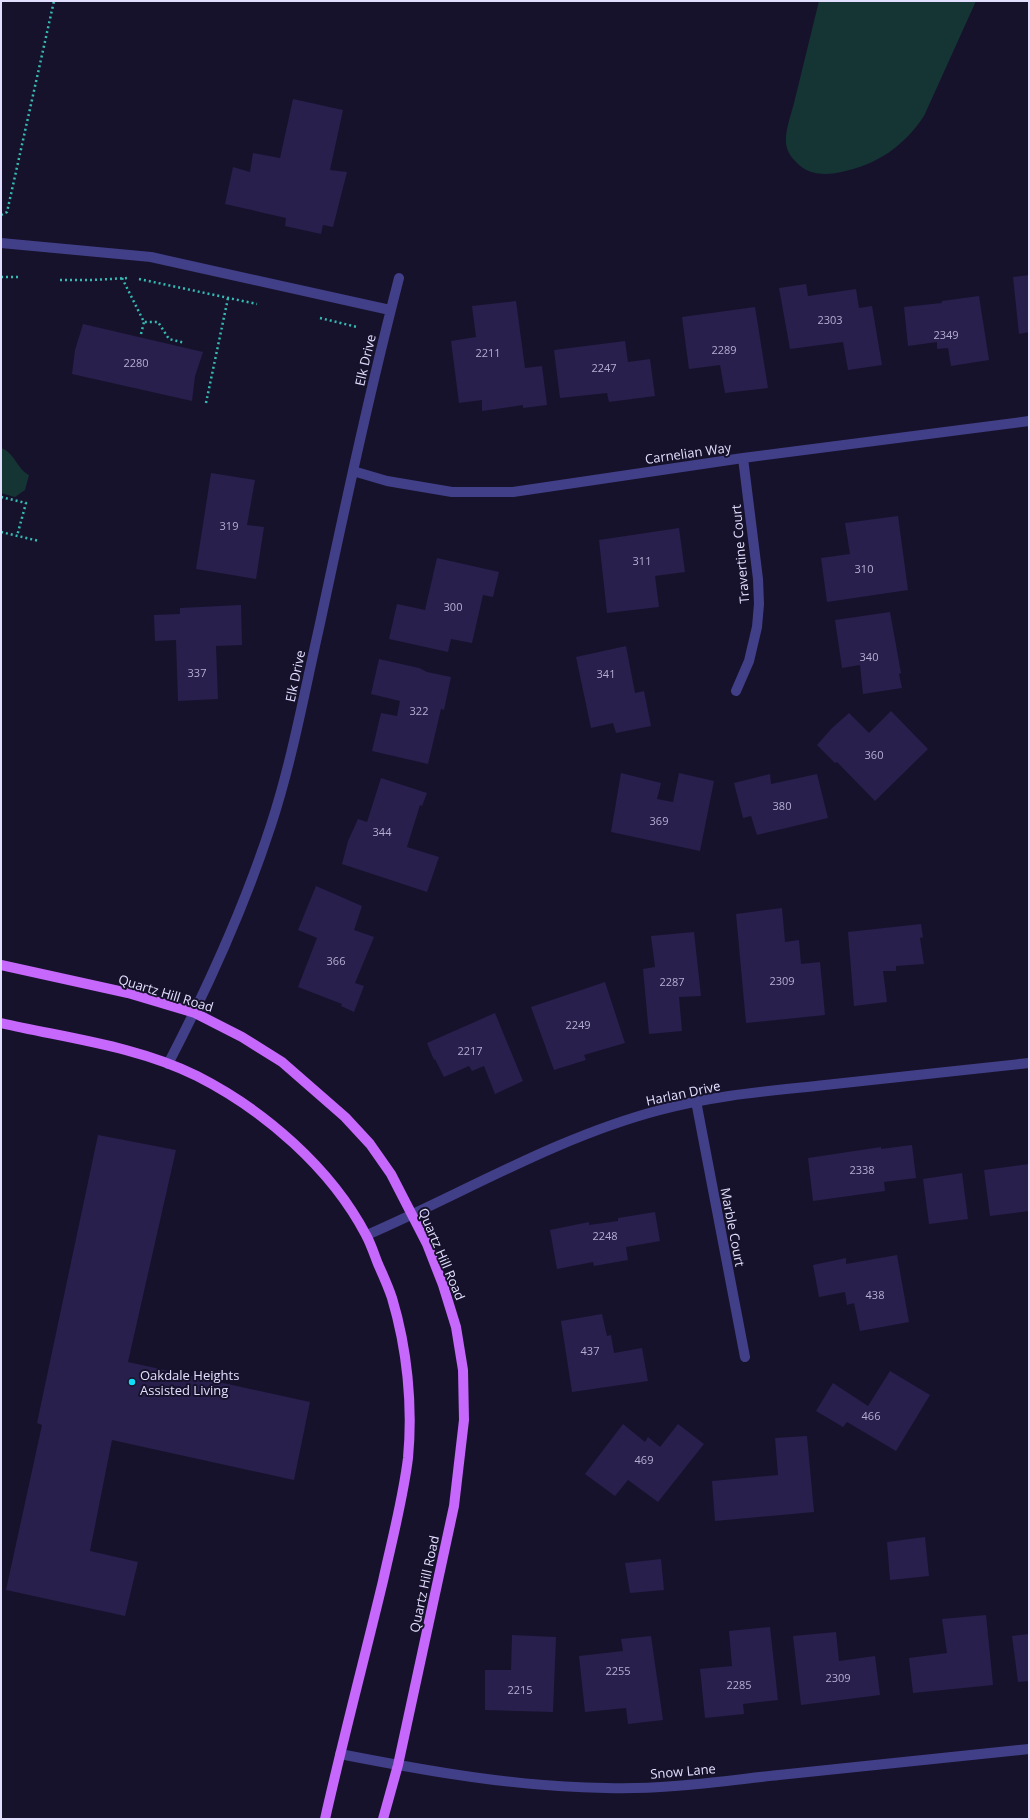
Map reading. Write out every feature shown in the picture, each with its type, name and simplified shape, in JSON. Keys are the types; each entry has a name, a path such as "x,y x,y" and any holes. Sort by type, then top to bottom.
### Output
{"main road":[{"name":"Quartz Hill Road","path":"1,964 128,993 194,1013 242,1037 282,1062 345,1117 370,1144 391,1174 413,1215 443,1285 454,1320 463,1370 464,1420 454,1506 398,1765 383,1819"},
{"path":"1,1023 119,1049 168,1064 198,1076 253,1110 291,1140 318,1168 344,1199 367,1235 391,1296 402,1341 408,1385 409,1436 405,1474 395,1529 325,1819"}],"street":[{"path":"1,243 151,257 390,310"},
{"name":"Elk Drive","path":"168,1064 208,985 255,874 287,771 353,471 390,310 399,278"},
{"name":"Carnelian Way","path":"353,471 387,480 452,492 513,492 743,458 1029,421"},
{"name":"Travertine Court","path":"736,692 749,661 757,627 759,604 758,579 743,458"},
{"name":"Harlan Drive","path":"367,1235 413,1215 554,1148 625,1121 660,1110 696,1101 751,1093 1029,1063"},
{"name":"Marble Court","path":"696,1101 745,1357"},
{"name":"Snow Lane","path":"340,1754 481,1778 562,1787 607,1788 652,1787 728,1781 1029,1750"}],"path":[{"path":"1,215 7,212 54,1"},
{"path":"1,277 20,277"},
{"path":"122,277 144,322 141,334"},
{"path":"60,280 92,280 122,277 129,278"},
{"path":"137,278 257,304"},
{"path":"206,403 228,298"},
{"path":"315,317 357,328"},
{"path":"144,322 158,322 169,339 185,343"},
{"path":"1,497 26,502 17,536"},
{"path":"1,532 39,541"}],"green space":[{"path":"819,1 976,1 924,116 916,127 898,145 878,159 854,169 831,174 816,173 803,168 792,157 788,151 786,143 788,127"},
{"path":"1,448 10,453 22,469 29,475 25,490 15,497 1,493"}],"building":[{"path":"293,99 343,110 330,170 347,172 333,227 323,225 321,234 285,226 286,218 225,204 233,167 250,172 253,153 280,158"},
{"path":"1029,275 1029,332 1019,334 1013,277"},
{"path":"806,284 808,296 856,289 859,308 872,306 882,365 848,370 843,342 790,349 779,288"},
{"path":"979,296 989,360 951,366 948,348 937,349 937,342 908,346 904,307 942,303 942,301"},
{"path":"516,301 525,368 542,366 547,405 523,408 523,405 482,411 482,400 459,403 451,341 476,337 472,306"},
{"path":"755,307 768,388 725,393 720,365 689,369 682,317"},
{"path":"83,324 203,352 195,376 192,401 72,374 75,350"},
{"path":"625,341 628,362 650,359 655,396 609,402 607,393 560,398 554,350"},
{"path":"211,473 255,480 247,525 264,527 256,579 196,569"},
{"path":"898,516 908,590 827,602 821,558 850,554 845,523"},
{"path":"679,528 685,572 655,576 659,607 607,613 599,540"},
{"path":"437,558 499,572 493,597 483,595 472,643 451,639 448,652 389,639 397,604 425,610"},
{"path":"241,605 242,645 216,646 218,699 178,701 176,640 155,641 154,615 180,614 180,608"},
{"path":"890,612 901,673 899,674 902,688 863,694 860,665 842,668 835,620"},
{"path":"626,646 635,693 644,691 651,726 616,733 613,723 591,728 576,657"},
{"path":"379,659 451,677 444,710 441,709 428,764 372,751 381,713 397,716 400,701 371,694"},
{"path":"891,711 928,749 875,801 837,762 835,763 817,745 832,728 849,713 869,733"},
{"path":"621,773 661,783 657,799 673,802 679,773 714,781 700,851 611,832"},
{"path":"770,774 771,784 817,774 828,818 757,835 751,816 743,818 734,783"},
{"path":"381,778 427,793 422,806 420,805 407,847 439,857 427,892 342,864 348,841 358,819 367,822"},
{"path":"316,886 362,906 354,930 374,937 355,983 364,986 354,1012 341,1006 342,1004 298,987 317,938 298,930"},
{"path":"782,908 785,942 799,940 801,964 820,962 825,1015 746,1023 736,914"},
{"path":"921,924 923,937 920,938 924,964 896,966 896,971 883,971 887,1002 854,1006 848,932"},
{"path":"694,932 701,996 679,997 682,1031 649,1034 643,969 655,967 651,936"},
{"path":"605,982 625,1043 584,1055 586,1060 554,1070 531,1007"},
{"path":"495,1013 523,1081 495,1094 484,1066 472,1071 469,1066 444,1077 435,1059 434,1060 427,1043"},
{"name":"Oakdale Heights Assisted Living","path":"98,1135 176,1150 128,1362 310,1402 294,1480 112,1440 90,1551 138,1562 125,1616 6,1590 42,1425 37,1423"},
{"path":"912,1145 916,1178 884,1182 885,1191 813,1201 808,1158 881,1147 881,1149"},
{"path":"1029,1164 1029,1211 990,1216 984,1170"},
{"path":"962,1173 968,1219 929,1224 923,1179"},
{"path":"655,1212 660,1241 626,1247 628,1260 594,1266 593,1262 557,1269 550,1230 589,1222 589,1225 618,1221 618,1218"},
{"path":"897,1255 909,1322 860,1331 854,1303 847,1305 845,1292 819,1297 813,1265 846,1258 846,1264"},
{"path":"602,1314 607,1336 611,1335 614,1353 642,1348 648,1381 572,1392 561,1321"},
{"path":"890,1371 930,1395 896,1451 847,1422 843,1427 816,1411 833,1383 868,1406"},
{"path":"623,1424 645,1442 648,1437 660,1447 678,1424 704,1444 658,1502 628,1480 615,1496 585,1474"},
{"path":"807,1436 814,1512 715,1521 712,1481 778,1475 775,1438"},
{"path":"925,1537 929,1576 890,1580 887,1542"},
{"path":"661,1559 664,1590 630,1593 625,1563"},
{"path":"986,1615 993,1685 913,1693 909,1658 947,1653 942,1619"},
{"path":"770,1627 778,1700 743,1704 744,1714 705,1718 700,1669 732,1666 729,1631"},
{"path":"836,1632 839,1661 875,1656 880,1695 801,1705 793,1636"},
{"path":"1029,1634 1029,1681 1018,1682 1012,1636"},
{"path":"512,1635 556,1637 553,1712 485,1710 485,1670 511,1670"},
{"path":"651,1636 663,1720 628,1724 626,1708 585,1712 579,1656 623,1651 621,1639"}],"place":[{"name":"Oakdale Heights Assisted Living","path":"132,1382"}]}
